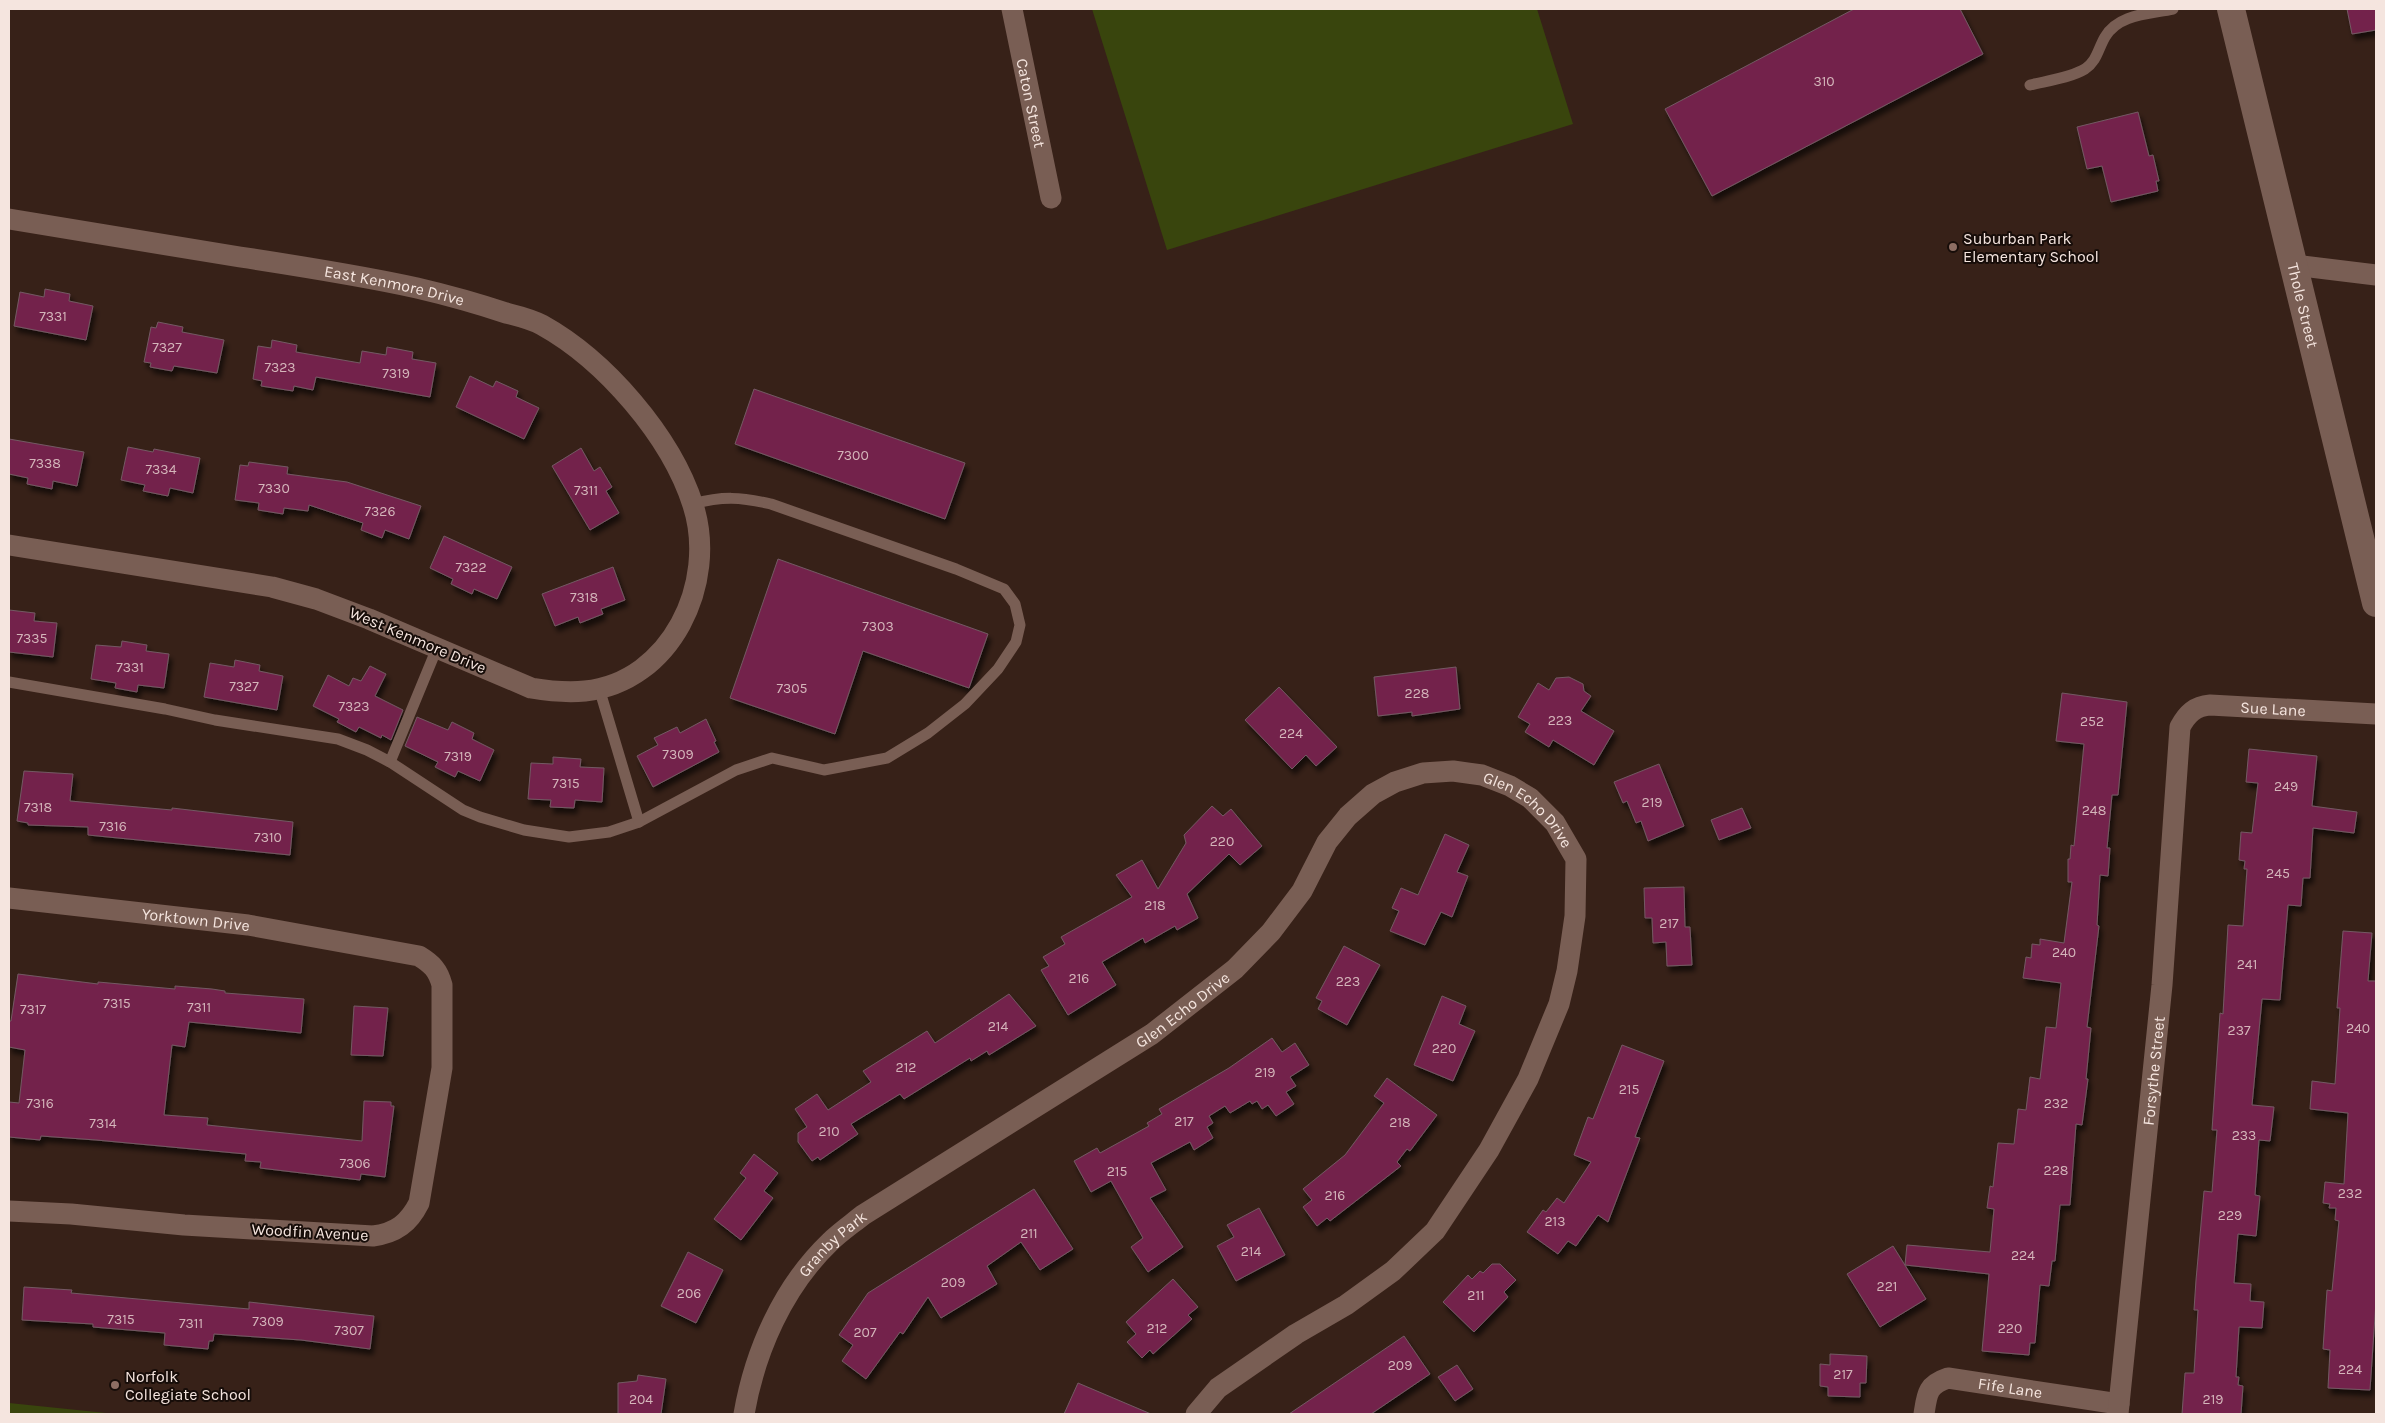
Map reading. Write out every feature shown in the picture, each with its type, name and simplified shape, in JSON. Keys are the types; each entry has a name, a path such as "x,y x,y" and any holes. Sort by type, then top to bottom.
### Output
{"street":[{"name":"Caton Street","path":"1012,9 1051,198"},
{"name":"Thole Street","path":"2231,9 2376,603"},
{"name":"East Kenmore Drive","path":"9,219 371,278 456,297 539,323 588,358 624,393 650,424 681,475 693,504"},
{"path":"2294,265 2376,275"},
{"name":"West Kenmore Drive","path":"9,545 272,587 334,605 531,688 558,692 587,691 614,684 635,674 653,660 669,644 688,612 697,581 700,549 693,504"},
{"name":"Sue Lane","path":"2180,727 2187,715 2202,706 2210,705 2376,714"},
{"name":"Forsythe Street","path":"2119,1409 2162,985 2180,727"},
{"name":"Glen Echo Drive","path":"994,1133 1152,1034 1235,970 1271,932 1302,891 1327,842 1348,816 1373,794 1395,782 1423,773 1453,771 1482,775 1510,786 1530,798 1555,823 1576,859 1575,916 1568,971 1559,1004 1528,1079 1489,1150 1435,1231 1393,1271 1346,1305 1296,1334 1218,1388 1196,1414"},
{"name":"Yorktown Drive","path":"9,898 248,925 381,949"},
{"name":"Woodfin Avenue","path":"9,1211 71,1214 184,1225 374,1236 403,1226 413,1216 419,1203 442,1068 442,985 438,973 431,963 418,956 381,949"},
{"name":"Granby Park","path":"744,1414 749,1388 764,1344 779,1310 808,1266 830,1241 863,1215 994,1133"},
{"name":"Fife Lane","path":"1924,1414 1928,1392 1937,1382 1948,1378 2119,1409"}],"lane":[{"path":"2030,85 2085,69 2097,57 2104,38 2113,26 2124,19 2173,9"},
{"path":"9,682 165,709 215,720 338,739 367,750 390,762 463,810 524,830 569,837 609,832 639,822 736,770 772,758 824,770 887,758 928,733 965,704 998,669 1016,642 1020,625 1015,604 1004,589 956,569 770,504 743,497 716,498 693,504"},
{"path":"390,762 437,648"},
{"path":"599,688 639,822"}],"green space":[{"path":"1092,9 1537,9 1573,124 1167,250"},
{"path":"9,1403 116,1414 9,1414"}],"building":[{"path":"1854,9 1960,9 1983,54 1712,196 1665,109"},
{"path":"2347,9 2376,9 2376,30 2352,34"},
{"path":"2138,112 2149,156 2153,155 2159,181 2156,181 2158,191 2111,202 2102,166 2087,169 2077,127"},
{"path":"45,289 70,294 69,301 93,306 86,340 14,326 20,292 44,297"},
{"path":"158,322 183,327 182,332 224,340 217,373 174,366 172,371 150,367 151,363 144,362 151,327 156,328"},
{"path":"272,340 297,345 296,352 360,363 362,351 386,355 387,347 413,352 412,359 436,363 430,397 316,377 313,390 294,386 293,391 261,386 262,381 253,379 258,346 271,348"},
{"path":"470,376 493,387 496,381 518,391 516,397 539,408 524,439 456,407"},
{"path":"754,389 965,463 945,519 735,444"},
{"path":"9,439 84,452 77,486 53,481 52,489 27,484 28,478 9,474"},
{"path":"128,447 153,452 154,449 200,458 193,493 170,488 168,496 143,491 145,485 121,480"},
{"path":"581,448 594,471 600,467 612,487 606,491 619,513 590,530 552,466"},
{"path":"249,462 288,467 287,474 347,482 421,506 409,539 385,530 382,538 361,530 363,523 309,505 308,511 284,508 283,514 258,510 259,503 235,500 240,465 248,466"},
{"path":"444,536 512,567 497,599 474,589 472,594 451,584 453,579 430,568"},
{"path":"778,559 988,634 969,688 863,651 835,734 730,698"},
{"path":"613,567 625,600 601,609 603,614 580,623 578,617 555,626 542,594"},
{"path":"9,610 35,613 34,621 57,623 53,657 9,652"},
{"path":"122,641 147,645 146,651 169,654 164,688 138,685 137,692 115,688 116,683 91,679 96,645 121,647"},
{"path":"235,660 260,665 259,671 283,676 277,710 204,697 210,663 234,667"},
{"path":"370,666 386,674 375,696 403,710 391,740 382,735 381,738 359,727 356,732 337,722 339,719 313,706 328,675 349,686 353,678 361,681"},
{"path":"1456,667 1460,709 1412,716 1412,712 1378,716 1374,677"},
{"path":"1569,677 1583,684 1584,691 1591,696 1581,711 1614,731 1594,765 1553,740 1549,747 1525,732 1530,724 1518,717 1538,683 1549,690 1556,678"},
{"path":"1279,687 1337,747 1316,766 1306,755 1292,769 1245,720"},
{"path":"2062,693 2127,702 2118,795 2112,795 2107,848 2110,848 2108,876 2100,875 2097,925 2099,926 2087,1027 2091,1028 2086,1079 2088,1079 2082,1125 2076,1124 2070,1205 2060,1205 2055,1261 2052,1261 2049,1286 2040,1285 2035,1343 2030,1343 2029,1355 1982,1351 1989,1274 1905,1265 1907,1245 1990,1252 1994,1209 1987,1208 1990,1186 1993,1187 1998,1143 2014,1144 2018,1109 2026,1110 2030,1077 2040,1079 2046,1027 2056,1028 2061,983 2023,978 2026,957 2031,958 2032,944 2040,945 2040,939 2064,943 2072,882 2068,882 2068,859 2070,859 2071,845 2074,846 2084,744 2056,741"},
{"path":"417,717 448,730 452,722 474,733 472,739 494,750 480,781 458,771 455,777 435,767 438,762 405,746"},
{"path":"706,719 719,752 653,787 637,756 658,745 654,738 677,727 680,733"},
{"path":"2249,749 2317,756 2312,806 2357,812 2354,833 2313,828 2310,878 2303,878 2301,906 2288,905 2280,1000 2262,999 2252,1105 2274,1107 2270,1141 2259,1140 2255,1195 2260,1196 2256,1236 2238,1234 2234,1283 2251,1284 2250,1301 2264,1302 2262,1328 2239,1327 2236,1377 2239,1377 2238,1385 2243,1386 2241,1414 2182,1414 2185,1373 2194,1373 2198,1310 2194,1310 2204,1191 2212,1192 2217,1130 2212,1130 2220,1013 2223,1014 2228,925 2243,926 2247,869 2244,869 2245,861 2239,860 2241,832 2252,833 2258,783 2246,782"},
{"path":"553,757 581,759 580,767 604,768 602,802 575,800 574,808 550,807 551,800 528,799 531,763 553,764"},
{"path":"1659,764 1684,826 1648,841 1641,821 1636,823 1627,801 1623,803 1614,782"},
{"path":"24,771 73,774 70,801 172,810 172,808 293,822 290,855 88,835 88,827 28,825 28,823 17,821"},
{"path":"1212,806 1223,816 1231,809 1262,846 1240,865 1229,854 1187,894 1198,918 1177,930 1175,926 1145,943 1143,938 1102,962 1116,985 1068,1015 1041,970 1049,966 1043,957 1065,944 1061,937 1132,897 1116,875 1142,860 1158,889 1186,843 1184,835"},
{"path":"1742,808 1751,828 1719,840 1711,820"},
{"path":"1445,834 1469,845 1457,872 1468,876 1452,917 1441,912 1425,945 1390,931 1399,911 1392,908 1401,888 1418,895"},
{"path":"1684,887 1685,927 1690,927 1692,965 1667,966 1666,942 1653,943 1652,918 1645,918 1644,888"},
{"path":"2343,931 2372,933 2368,981 2376,981 2376,1301 2370,1390 2328,1388 2330,1350 2323,1349 2327,1290 2332,1291 2339,1221 2335,1220 2336,1208 2329,1208 2330,1204 2323,1203 2325,1182 2344,1184 2348,1113 2310,1109 2312,1081 2335,1084 2340,1008 2337,1008"},
{"path":"1344,946 1380,965 1347,1025 1318,1009 1322,1001 1316,998"},
{"path":"18,974 98,984 98,982 175,989 175,986 212,989 225,991 225,993 304,999 301,1033 189,1022 185,1047 172,1045 164,1115 208,1118 207,1125 362,1141 364,1101 391,1102 391,1106 394,1106 385,1177 361,1174 360,1180 260,1168 261,1162 245,1161 246,1154 41,1136 40,1140 9,1137 9,1102 19,1103 25,1050 9,1047 9,1021 11,1021"},
{"path":"1009,994 1036,1026 989,1055 987,1051 971,1061 970,1058 904,1099 900,1094 851,1124 858,1134 820,1160 818,1157 812,1161 798,1142 798,1133 807,1127 795,1109 817,1094 828,1110 871,1082 863,1071 927,1031 935,1043"},
{"path":"1442,996 1466,1006 1459,1024 1475,1031 1453,1081 1414,1065"},
{"path":"354,1006 388,1008 383,1056 351,1055"},
{"path":"1272,1038 1282,1052 1295,1043 1309,1065 1290,1077 1296,1086 1286,1092 1294,1104 1276,1116 1268,1105 1262,1109 1257,1101 1252,1104 1250,1101 1230,1113 1225,1106 1209,1116 1213,1123 1207,1127 1213,1138 1194,1150 1190,1142 1151,1163 1166,1190 1150,1198 1183,1247 1148,1272 1131,1247 1143,1238 1111,1181 1091,1192 1074,1161 1097,1148 1100,1153 1149,1126 1147,1123 1162,1114 1159,1109 1229,1068"},
{"path":"1622,1045 1664,1061 1635,1137 1640,1138 1608,1222 1598,1215 1576,1246 1568,1241 1558,1254 1527,1232 1543,1210 1546,1212 1557,1198 1564,1203 1591,1162 1574,1155 1588,1117 1593,1119"},
{"path":"1387,1078 1437,1115 1410,1151 1407,1149 1397,1162 1401,1166 1330,1221 1327,1218 1317,1226 1303,1207 1312,1200 1303,1189 1345,1155 1384,1103 1374,1096"},
{"path":"754,1154 778,1173 764,1191 773,1198 741,1240 714,1219 746,1178 740,1173"},
{"path":"1034,1189 1073,1249 1040,1270 1021,1242 987,1266 997,1284 941,1318 928,1297 903,1334 900,1332 866,1379 842,1361 853,1345 839,1335 868,1293"},
{"path":"1259,1208 1285,1255 1236,1281 1217,1246 1234,1237 1227,1225"},
{"path":"1893,1246 1926,1299 1880,1327 1847,1274"},
{"path":"688,1252 723,1270 696,1323 661,1306"},
{"path":"1492,1264 1500,1264 1516,1280 1504,1292 1508,1297 1474,1332 1443,1302 1468,1275 1472,1279 1480,1271 1483,1273"},
{"path":"1173,1279 1198,1307 1188,1315 1192,1319 1153,1354 1150,1350 1142,1358 1127,1342 1136,1334 1126,1322"},
{"path":"24,1287 72,1290 71,1293 249,1309 249,1302 374,1316 370,1349 301,1340 214,1334 213,1341 209,1341 208,1349 164,1345 165,1333 93,1327 93,1324 22,1320"},
{"path":"1404,1336 1430,1374 1371,1414 1289,1414"},
{"path":"1830,1354 1867,1356 1866,1383 1860,1383 1860,1397 1828,1396 1828,1387 1820,1386 1820,1364 1830,1365"},
{"path":"1457,1365 1473,1389 1455,1401 1438,1377"},
{"path":"638,1375 666,1379 661,1414 618,1414 618,1383 637,1381"},
{"path":"1078,1383 1151,1414 1064,1414"}],"place":[{"name":"Suburban Park Elementary School","path":"1953,247"},
{"name":"Norfolk Collegiate School","path":"115,1385"}]}
